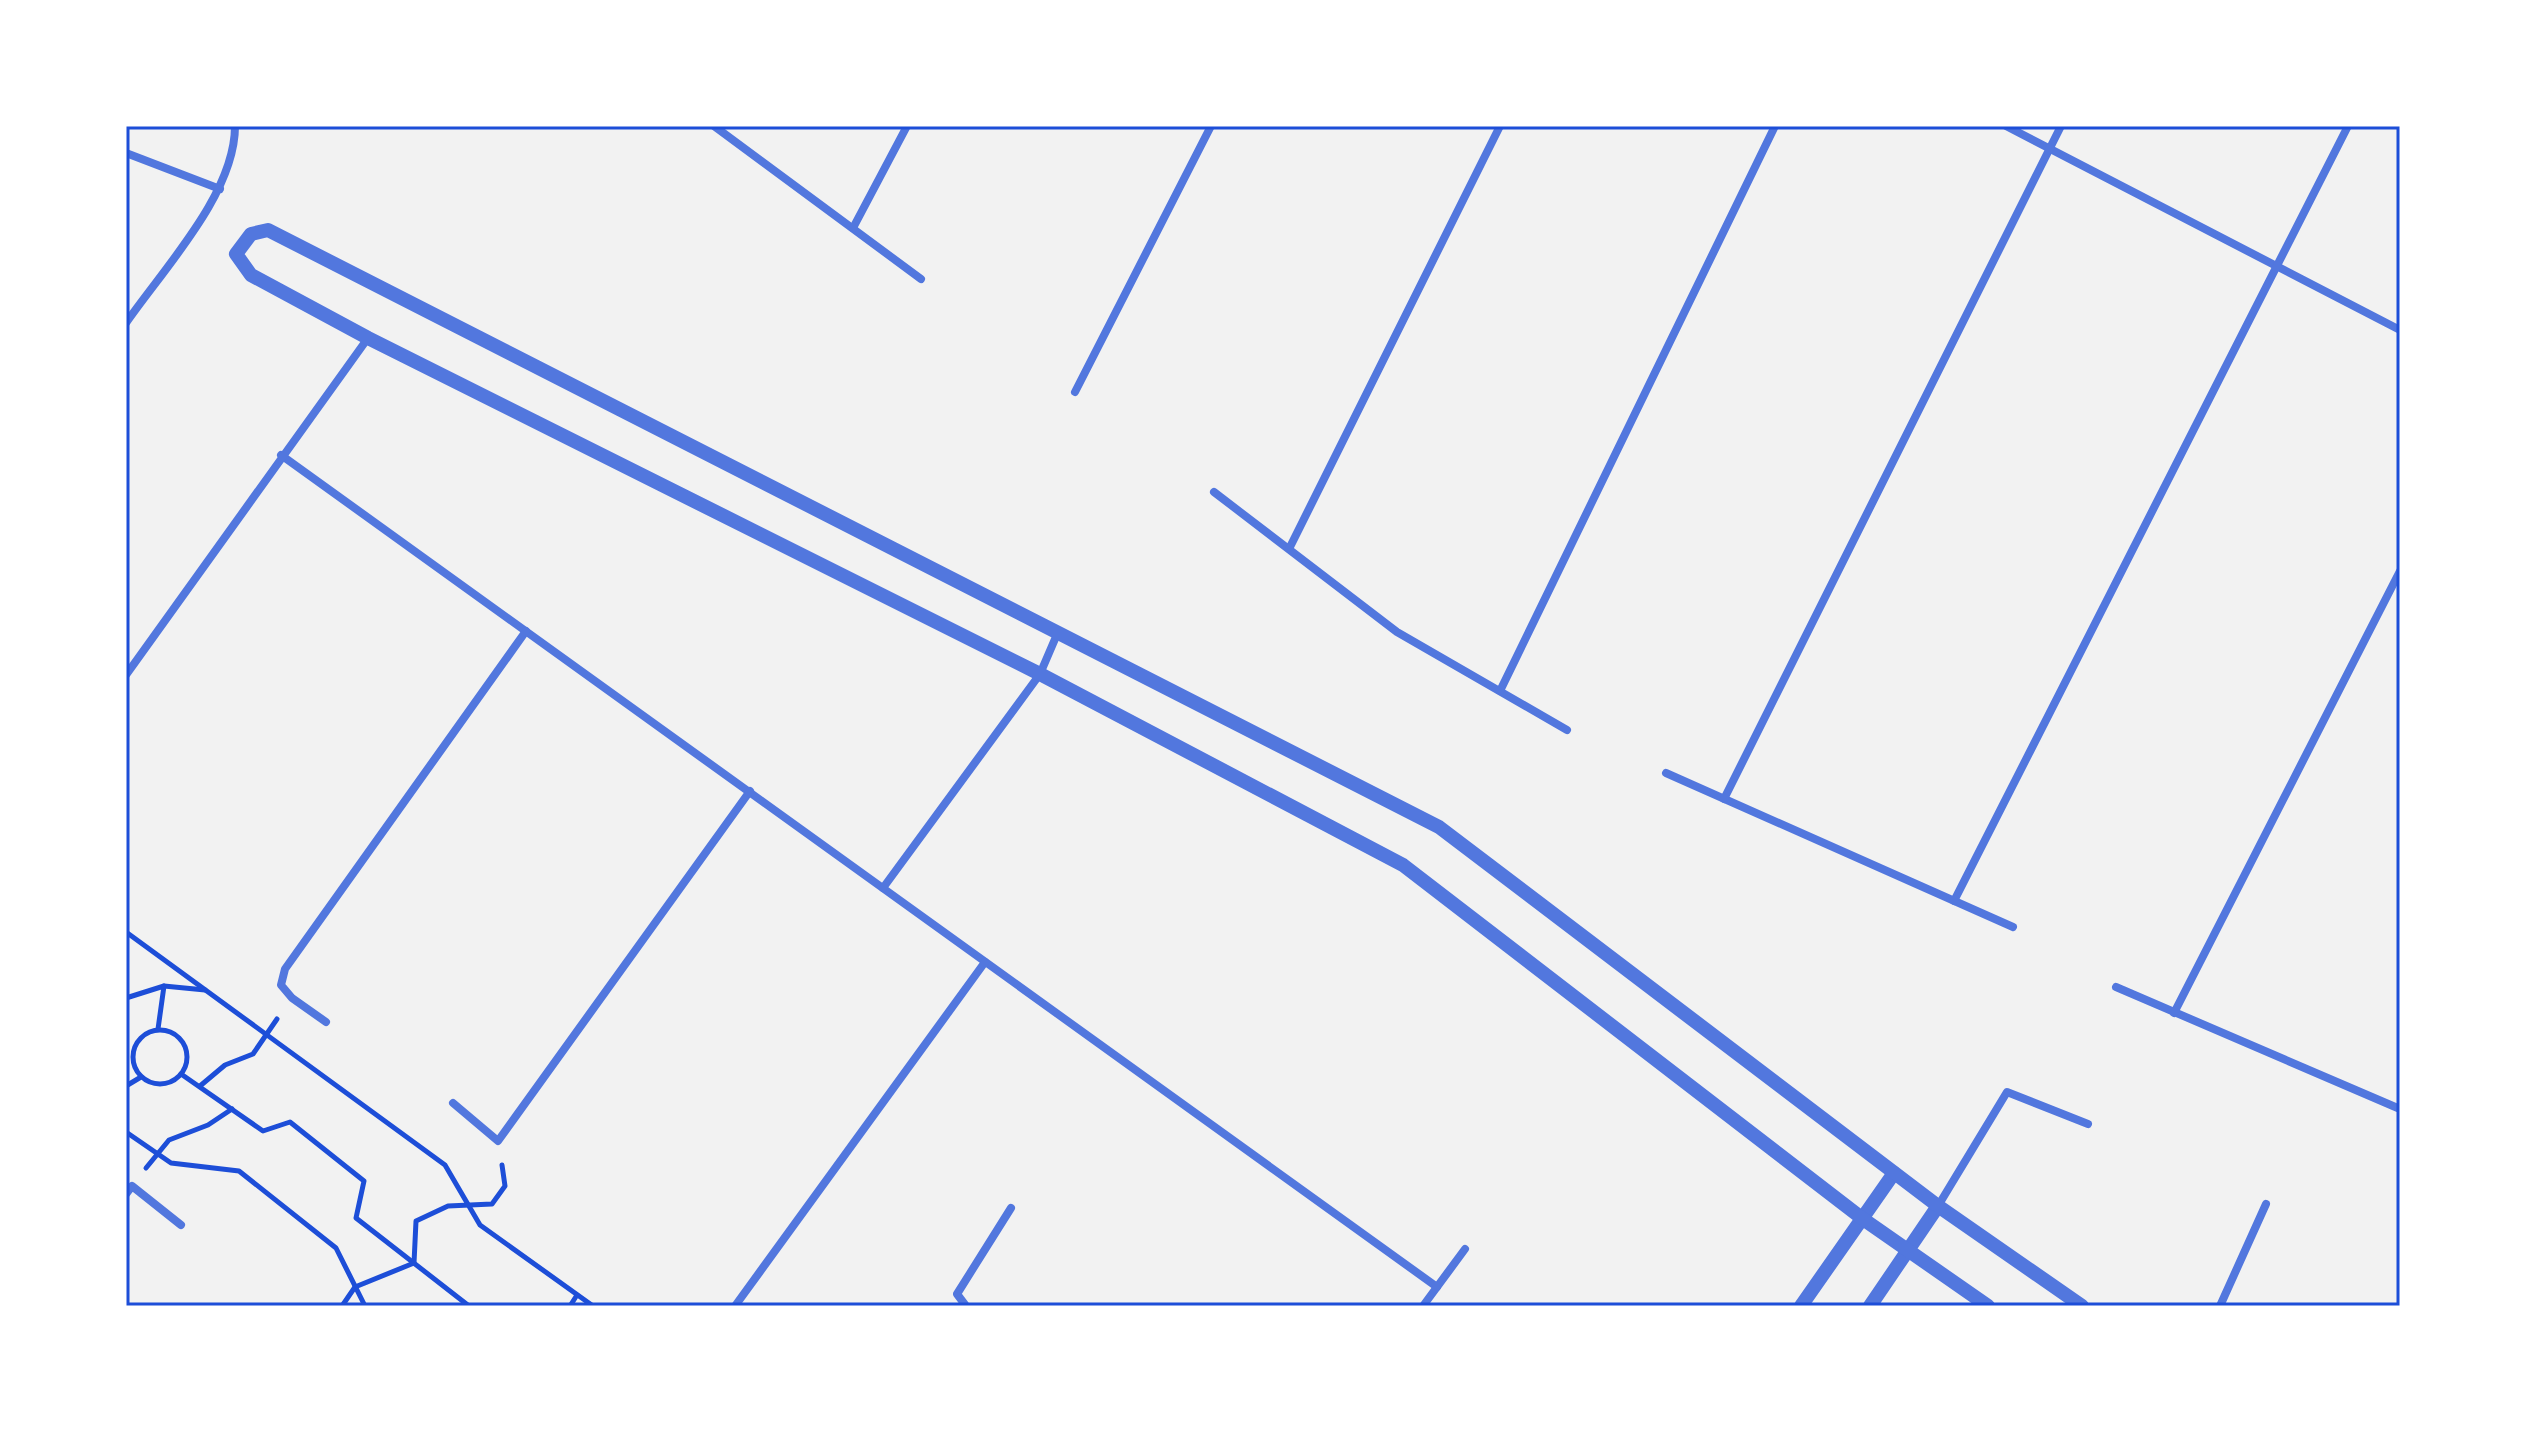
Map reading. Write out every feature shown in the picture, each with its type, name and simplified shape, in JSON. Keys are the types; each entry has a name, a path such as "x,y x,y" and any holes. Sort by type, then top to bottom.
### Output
{"street":[{"path":"126,323 220,189 235,146 235,126"},
{"path":"714,126 921,279"},
{"path":"853,228 907,126"},
{"path":"1075,392 1211,126"},
{"path":"1290,547 1500,126"},
{"path":"1500,691 1775,126"},
{"path":"2006,126 2400,330"},
{"path":"1724,799 2061,126"},
{"path":"1954,901 2348,126"},
{"path":"126,153 220,189"},
{"path":"1988,1306 1863,1219 1403,865 1040,674 368,338 251,275 236,254 251,234 268,230 1439,827 1938,1206 2082,1306"},
{"path":"126,675 281,455 368,338"},
{"path":"281,455 1437,1287"},
{"path":"1214,492 1290,547 1397,632 1567,730"},
{"path":"2174,1013 2400,571"},
{"path":"326,1022 292,998 281,985 285,969 526,631"},
{"path":"883,888 1040,674 1058,632"},
{"path":"1666,773 2013,927"},
{"path":"453,1103 498,1141 750,791"},
{"path":"735,1306 985,962"},
{"path":"2116,987 2400,1109"},
{"path":"1870,1306 1938,1206 2007,1092 2088,1124"},
{"path":"1801,1306 1894,1173"},
{"path":"126,1194 132,1186 181,1225"},
{"path":"2220,1306 2266,1204"},
{"path":"966,1306 957,1294 1011,1208"},
{"path":"1423,1306 1465,1249"}],"path":[{"path":"126,932 445,1165 480,1225 593,1306"},
{"path":"126,998 164,986 206,990"},
{"path":"158,1029 164,986"},
{"path":"199,1086 225,1065 253,1054 292,998"},
{"path":"158,1029 175,1034 186,1048 186,1066 181,1074 166,1083 148,1082 141,1077 133,1060 136,1043 150,1031 158,1029"},
{"path":"181,1074 263,1131 290,1122 364,1181 356,1218 469,1306"},
{"path":"126,1086 141,1077"},
{"path":"132,1186 169,1140 208,1125 232,1109"},
{"path":"126,1132 171,1163 239,1171 336,1248 365,1306"},
{"path":"414,1263 416,1221 448,1206 492,1204 505,1186 498,1141"},
{"path":"342,1306 355,1287 414,1263"},
{"path":"570,1306 577,1295"}]}
